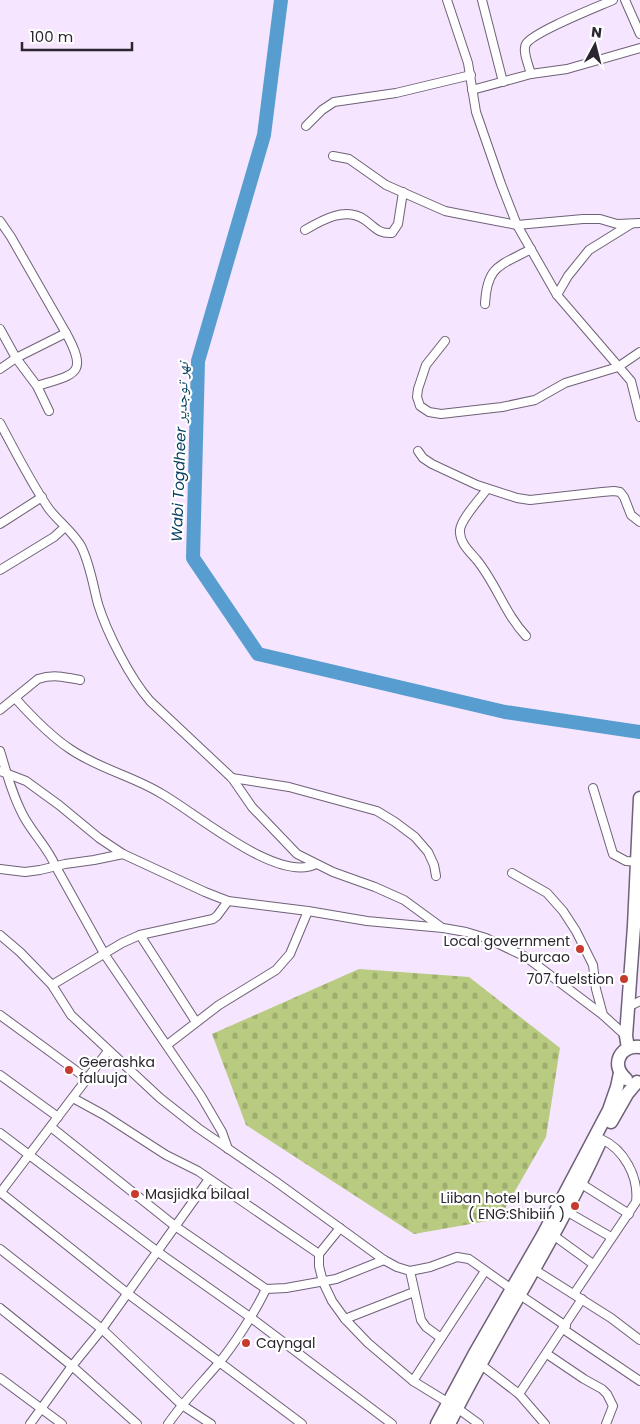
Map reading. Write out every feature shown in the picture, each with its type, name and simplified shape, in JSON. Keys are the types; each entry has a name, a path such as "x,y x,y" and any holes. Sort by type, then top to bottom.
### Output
{"highway":[{"path":"449,1424 452,1406 530,1267 609,1110 620,1073 618,1061 623,1051 631,1044 628,1007 639,862 640,798"},
{"path":"530,1267 553,1235 601,1139 627,1094 638,1081 624,1078 620,1073"},
{"path":"437,1424 452,1406 480,1364 516,1292"}],"street":[{"path":"447,0 468,62 476,112 517,225 557,295 631,381 640,417"},
{"path":"482,0 502,82"},
{"path":"531,74 525,51 525,45 529,41 570,18 613,0"},
{"path":"626,0 640,34"},
{"path":"472,90 531,74 567,69 640,48"},
{"path":"306,126 322,110 334,102 396,93 470,75"},
{"path":"333,156 349,159 378,181 445,211 517,225 583,219 617,224 636,223"},
{"path":"306,230 331,216 344,215 363,218 378,232 384,234 392,233 398,224 403,192"},
{"path":"0,221 76,350 77,367 74,372 68,376 37,386"},
{"path":"557,295 568,276 589,250 636,223"},
{"path":"485,304 489,276 498,267 531,249"},
{"path":"0,329 16,358 37,386 49,410"},
{"path":"0,369 16,358 66,332"},
{"path":"445,341 426,365 418,388 420,406 429,412 441,414 502,407 535,400 565,383 618,367 640,352"},
{"path":"0,423 42,498 81,546 106,628 140,689 150,701 232,778 252,807 290,848 302,857 333,872 404,900 443,928"},
{"path":"418,451 423,458 432,464 487,489 530,500 614,491 620,492 631,515 640,522"},
{"path":"487,489 463,521 459,533 461,539 500,594 510,615 526,636"},
{"path":"0,524 42,498"},
{"path":"0,570 54,537 65,527"},
{"path":"0,710 29,685 45,677 62,676 80,680"},
{"path":"15,698 52,737 71,750 94,763 162,794 244,848 280,863 298,868 316,864"},
{"path":"0,751 4,772 17,804 26,820 50,853 105,955 201,1096 222,1132 228,1150"},
{"path":"4,772 26,782 43,793 99,838 123,854 228,901 367,921 443,928 486,938 526,957 603,1015 631,1044"},
{"path":"232,778 289,787 377,811 415,837 428,852 434,865 436,876"},
{"path":"593,788 613,854 626,861 639,862"},
{"path":"0,869 25,872 123,854"},
{"path":"512,873 547,894 563,911 576,931 593,965 596,989 603,1015"},
{"path":"52,985 140,935 213,919 228,901"},
{"path":"167,1044 219,1005 261,980 285,962 308,911"},
{"path":"0,935 20,952 52,985 71,1015 160,1098 228,1150 275,1181 384,1260 410,1271 430,1267 457,1257 469,1259 640,1380"},
{"path":"140,935 196,1022"},
{"path":"628,1007 640,1001"},
{"path":"0,1015 86,1078"},
{"path":"108,1051 0,1192 127,1293 302,1424"},
{"path":"0,1074 58,1117"},
{"path":"72,1098 104,1115 166,1155 198,1171 319,1254"},
{"path":"51,1127 175,1226 266,1289 323,1282 349,1275 384,1260"},
{"path":"0,1133 392,1424"},
{"path":"574,1294 636,1202 637,1195 632,1173 628,1165 620,1152 609,1142 601,1139"},
{"path":"30,1424 72,1366 102,1329 209,1179"},
{"path":"580,1183 628,1214"},
{"path":"566,1211 611,1237"},
{"path":"340,1228 319,1254 318,1266 332,1301 345,1319 368,1343 413,1382 479,1424"},
{"path":"553,1235 593,1264"},
{"path":"0,1249 102,1329 182,1405 211,1424"},
{"path":"530,1267 617,1322 640,1340"},
{"path":"410,1271 421,1320 426,1327 441,1338"},
{"path":"413,1382 484,1271"},
{"path":"168,1424 219,1362 250,1317 266,1289"},
{"path":"345,1319 414,1292"},
{"path":"519,1394 548,1354 582,1299"},
{"path":"0,1308 72,1366 137,1424"},
{"path":"548,1354 608,1394 613,1406 606,1424"},
{"path":"480,1364 519,1394 545,1424"},
{"path":"0,1378 62,1424"}],"green space":[{"path":"359,969 469,977 560,1048 546,1137 499,1219 414,1234 246,1125 212,1034"}],"waterway":[{"name":"Wabi Togdheer نهر توجدير","path":"281,0 264,135 198,361 193,558 258,654 505,712 640,732"}],"place":[{"name":"Local government burcao","path":"580,949"},
{"name":"707 fuelstion","path":"624,979"},
{"name":"Geerashka faluuja","path":"69,1070"},
{"name":"Masjidka bilaal","path":"135,1194"},
{"name":"Liiban hotel burco ( ENG:Shibiin )","path":"575,1206"},
{"name":"Cayngal","path":"246,1343"}]}
